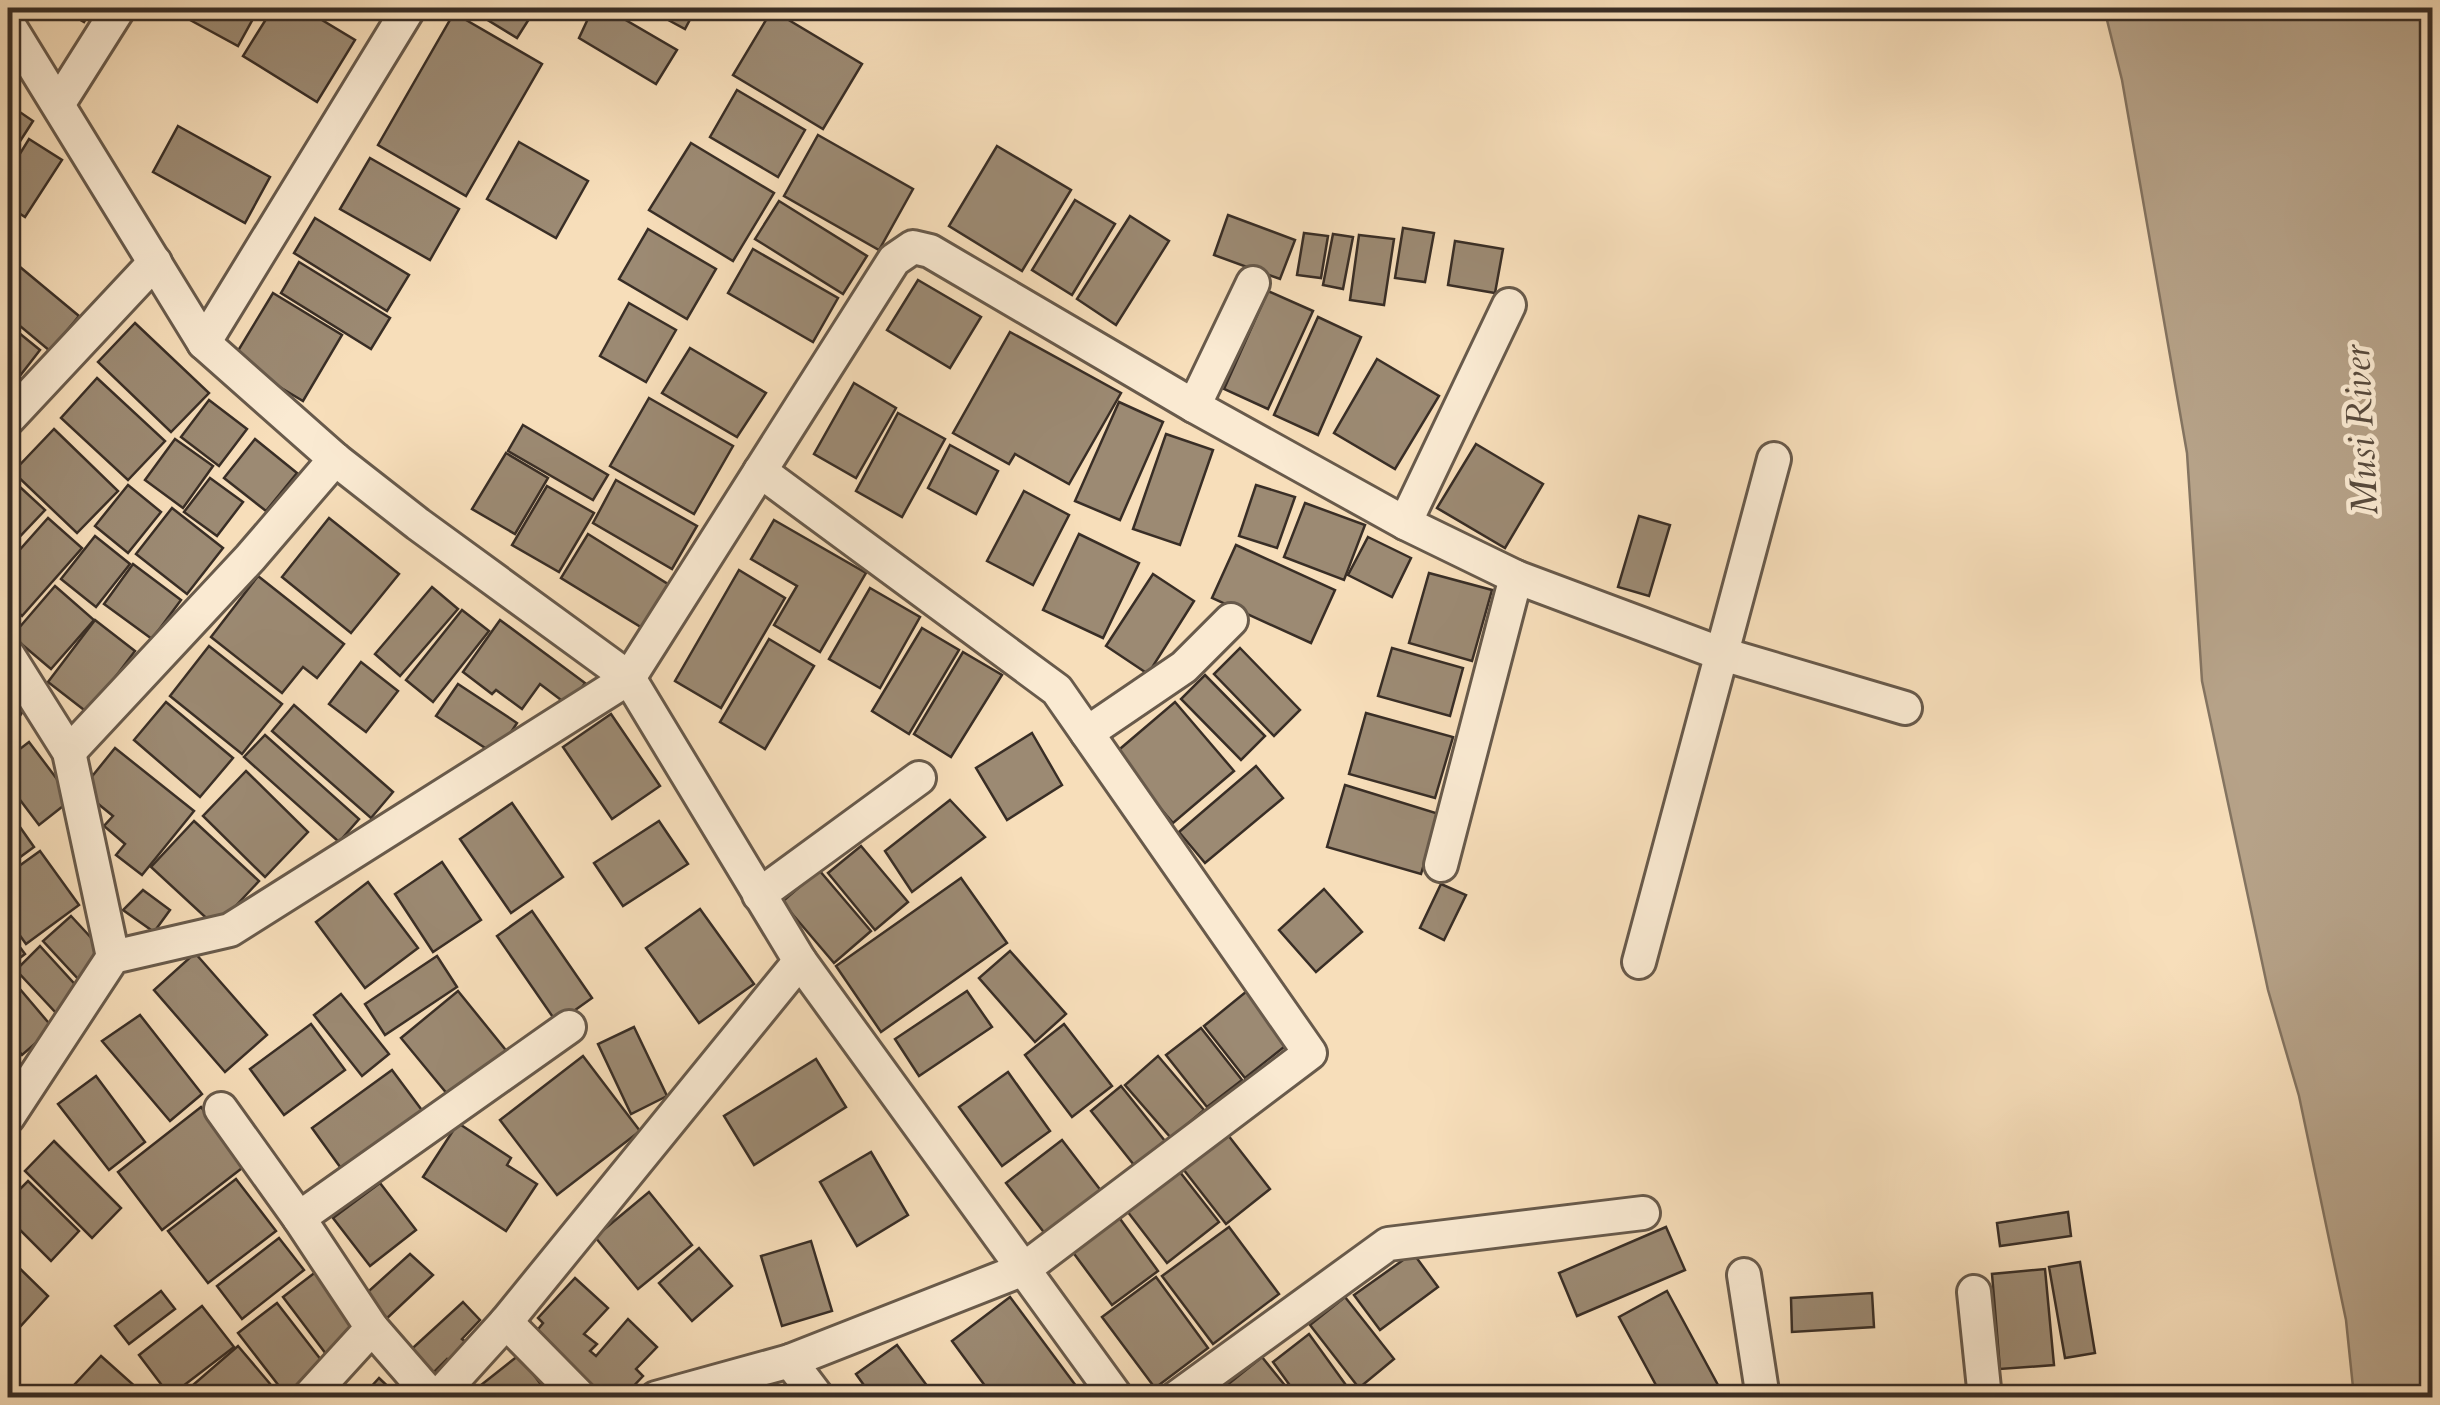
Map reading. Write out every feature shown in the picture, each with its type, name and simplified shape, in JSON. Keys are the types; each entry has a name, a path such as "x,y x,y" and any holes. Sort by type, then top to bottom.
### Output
{"street":[{"path":"58,103 119,8"},
{"path":"204,343 409,8"},
{"path":"8,24 204,343 334,458 629,678 800,962 1117,1398"},
{"path":"13,1092 112,957 230,930 629,678 894,260 913,247 930,251 1194,406 1405,523 1516,577 1719,653 1905,708"},
{"path":"8,420 155,262"},
{"path":"1194,406 1253,283"},
{"path":"1405,523 1509,305"},
{"path":"68,752 250,558 334,458"},
{"path":"1639,962 1774,459"},
{"path":"656,1398 790,1361 1024,1269 1310,1053 1057,690 760,471"},
{"path":"1441,864 1516,577"},
{"path":"1087,734 1184,667 1230,620"},
{"path":"8,655 68,752 112,957"},
{"path":"758,895 919,778"},
{"path":"221,1109 372,1328 435,1398 506,1322 800,962"},
{"path":"299,1218 569,1027"},
{"path":"1176,1398 1388,1244 1643,1214"},
{"path":"1744,1275 1762,1398"},
{"path":"1974,1292 1985,1398"},
{"path":"506,1322 581,1398"},
{"path":"308,1398 372,1328"},
{"path":"790,1361 818,1398"}],"water":[{"name":"Musi River","path":"2104,8 2432,8 2432,1397 2354,1397 2346,1320 2299,1096 2268,990 2202,681 2187,453 2122,80"}],"building":[{"path":"60,8 92,8 84,22"},
{"path":"168,8 259,8 238,46"},
{"path":"273,8 302,8 355,40 317,102 243,56"},
{"path":"468,8 536,8 517,38"},
{"path":"593,8 605,8 677,50 656,84 579,38"},
{"path":"646,8 696,8 685,29"},
{"path":"772,10 862,64 823,129 733,75"},
{"path":"454,13 542,64 466,196 378,145"},
{"path":"737,90 805,130 778,177 710,137"},
{"path":"8,104 33,121 8,160"},
{"path":"178,126 270,177 245,223 153,172"},
{"path":"818,135 913,189 879,250 784,196"},
{"path":"29,139 62,160 25,217 8,206 8,173"},
{"path":"519,142 588,181 556,238 487,199"},
{"path":"691,143 774,193 733,261 649,210"},
{"path":"997,146 1071,190 1022,271 949,226"},
{"path":"370,158 459,209 430,260 340,209"},
{"path":"1075,200 1115,224 1072,295 1032,270"},
{"path":"779,201 867,256 843,294 755,239"},
{"path":"1228,215 1295,240 1280,279 1214,255"},
{"path":"1130,216 1169,241 1116,325 1077,299"},
{"path":"315,218 409,275 387,311 294,253"},
{"path":"1403,228 1434,233 1425,282 1395,278"},
{"path":"648,229 716,269 687,319 619,279"},
{"path":"1304,233 1328,236 1321,278 1297,275"},
{"path":"1333,234 1353,237 1343,289 1323,285"},
{"path":"1359,235 1394,239 1384,305 1350,300"},
{"path":"1455,241 1503,249 1495,293 1448,285"},
{"path":"753,249 838,298 813,342 728,293"},
{"path":"8,257 79,316 50,351 8,316"},
{"path":"299,262 390,318 371,349 281,293"},
{"path":"918,280 981,317 950,368 887,330"},
{"path":"1268,291 1313,311 1268,409 1224,389"},
{"path":"273,293 342,335 303,401 233,359"},
{"path":"629,303 676,330 646,382 600,356"},
{"path":"1318,317 1361,337 1318,435 1274,415"},
{"path":"135,323 209,393 171,432 98,362"},
{"path":"8,324 40,350 12,386 8,382"},
{"path":"1010,332 1121,393 1069,484 1015,454 1009,464 953,433"},
{"path":"690,348 766,393 737,437 662,393"},
{"path":"1377,359 1439,396 1395,469 1334,433"},
{"path":"97,378 165,441 128,480 61,418"},
{"path":"854,383 896,408 856,478 814,454"},
{"path":"649,398 733,446 694,514 610,466"},
{"path":"209,400 247,429 219,466 181,437"},
{"path":"1119,402 1163,422 1120,520 1075,501"},
{"path":"898,413 945,439 902,517 856,491"},
{"path":"523,425 608,475 593,500 508,451"},
{"path":"54,429 118,491 77,533 13,472"},
{"path":"1166,434 1213,450 1180,545 1133,529"},
{"path":"175,439 213,466 183,508 145,480"},
{"path":"255,439 297,473 266,511 224,478"},
{"path":"1476,444 1543,484 1505,548 1437,508"},
{"path":"950,445 998,471 976,514 928,488"},
{"path":"506,453 548,478 515,534 472,509"},
{"path":"8,476 45,510 8,549"},
{"path":"210,478 243,502 217,536 184,512"},
{"path":"616,480 697,526 672,569 593,523"},
{"path":"128,485 161,512 128,553 95,526"},
{"path":"1256,485 1295,497 1277,548 1239,536"},
{"path":"547,486 594,513 559,572 512,545"},
{"path":"1024,491 1069,515 1033,585 987,561"},
{"path":"1305,503 1365,525 1344,580 1284,557"},
{"path":"172,508 223,548 187,594 136,554"},
{"path":"1639,516 1670,525 1649,596 1618,587"},
{"path":"48,518 82,548 22,616 8,603 8,563"},
{"path":"329,518 399,574 351,633 282,577"},
{"path":"774,520 866,573 820,652 774,625 797,586 751,559"},
{"path":"588,534 671,586 644,629 561,578"},
{"path":"1079,534 1139,563 1103,638 1043,610"},
{"path":"95,536 130,564 96,607 61,579"},
{"path":"1368,537 1411,558 1392,597 1348,575"},
{"path":"1236,545 1335,590 1311,643 1212,598"},
{"path":"133,564 181,600 152,639 104,604"},
{"path":"739,570 785,598 721,708 675,681"},
{"path":"1429,573 1492,590 1472,661 1409,643"},
{"path":"1153,574 1194,601 1148,674 1106,646"},
{"path":"258,576 344,644 317,678 303,667 282,693 211,637"},
{"path":"55,586 94,620 51,669 12,636"},
{"path":"432,587 458,609 400,676 375,654"},
{"path":"870,588 920,617 880,688 829,659"},
{"path":"462,610 489,631 433,702 406,680"},
{"path":"95,620 135,651 88,713 48,682"},
{"path":"500,620 585,683 569,706 540,684 522,709 496,690 492,694 463,672"},
{"path":"922,628 959,650 909,734 872,711"},
{"path":"769,639 814,666 765,749 720,722"},
{"path":"209,646 282,704 242,754 170,696"},
{"path":"1240,648 1300,710 1274,736 1214,674"},
{"path":"1392,648 1463,668 1450,716 1378,696"},
{"path":"963,652 1002,675 951,757 914,734"},
{"path":"361,662 398,691 366,732 329,704"},
{"path":"1205,675 1265,736 1241,760 1181,699"},
{"path":"458,684 517,723 496,755 436,716"},
{"path":"8,691 27,705 8,734"},
{"path":"166,702 233,758 200,797 134,740"},
{"path":"1175,702 1234,771 1173,823 1114,754"},
{"path":"294,705 393,792 371,818 272,731"},
{"path":"1366,713 1453,737 1435,798 1349,774"},
{"path":"611,714 660,786 612,819 563,747"},
{"path":"1032,733 1062,785 1007,820 976,768"},
{"path":"265,735 359,819 339,842 244,757"},
{"path":"29,742 72,799 39,825 8,784 8,758"},
{"path":"115,748 194,811 142,875 116,855 125,844 104,826 113,816 81,790"},
{"path":"1256,766 1283,798 1205,863 1179,832"},
{"path":"246,771 308,832 265,877 203,816"},
{"path":"1345,785 1439,814 1421,874 1327,847"},
{"path":"950,800 985,837 912,892 885,851"},
{"path":"512,803 563,877 511,913 460,839"},
{"path":"8,810 34,847 8,866"},
{"path":"194,821 259,881 216,927 151,867"},
{"path":"659,821 688,864 623,906 594,863"},
{"path":"861,846 908,902 875,930 828,873"},
{"path":"40,851 79,905 26,944 8,919 8,874"},
{"path":"442,862 481,920 433,952 395,894"},
{"path":"819,870 871,931 834,963 782,902"},
{"path":"961,878 1007,943 881,1032 836,966"},
{"path":"368,882 418,948 365,988 316,922"},
{"path":"1441,884 1466,895 1444,940 1420,928"},
{"path":"1324,889 1362,932 1316,972 1279,930"},
{"path":"143,890 170,910 154,932 123,910"},
{"path":"700,909 754,984 699,1023 646,948"},
{"path":"532,911 592,998 557,1023 497,936"},
{"path":"71,916 107,955 80,981 43,941"},
{"path":"8,931 25,954 8,967"},
{"path":"40,946 81,991 57,1014 16,970"},
{"path":"1010,951 1066,1014 1035,1042 979,978"},
{"path":"195,953 267,1035 225,1072 154,990"},
{"path":"437,956 457,987 385,1035 365,1004"},
{"path":"8,975 53,1028 22,1055 8,1037"},
{"path":"458,991 509,1054 453,1101 401,1038"},
{"path":"967,991 992,1027 919,1076 895,1039"},
{"path":"1247,991 1289,1043 1245,1078 1204,1026"},
{"path":"341,994 389,1054 362,1076 314,1015"},
{"path":"140,1015 202,1094 170,1121 102,1041"},
{"path":"311,1024 345,1070 284,1115 250,1069"},
{"path":"1064,1024 1112,1086 1072,1117 1025,1055"},
{"path":"634,1027 667,1096 631,1114 598,1044"},
{"path":"1201,1028 1242,1080 1207,1107 1166,1055"},
{"path":"583,1056 640,1131 557,1195 500,1120"},
{"path":"1158,1056 1204,1110 1171,1138 1125,1085"},
{"path":"816,1059 846,1107 754,1165 724,1116"},
{"path":"392,1070 424,1113 343,1171 312,1128"},
{"path":"1008,1072 1050,1131 1002,1166 959,1107"},
{"path":"96,1076 145,1142 109,1170 58,1104"},
{"path":"1121,1086 1165,1141 1134,1165 1091,1111"},
{"path":"201,1107 246,1165 162,1230 118,1172"},
{"path":"458,1123 511,1158 507,1165 537,1184 506,1231 423,1177"},
{"path":"1224,1130 1270,1189 1226,1224 1180,1165"},
{"path":"1062,1140 1102,1192 1046,1235 1006,1183"},
{"path":"54,1141 121,1208 92,1238 25,1171"},
{"path":"871,1152 908,1215 857,1246 820,1182"},
{"path":"1176,1167 1219,1222 1167,1263 1124,1207"},
{"path":"236,1179 276,1231 208,1283 168,1231"},
{"path":"28,1181 79,1231 51,1261 8,1218 8,1201"},
{"path":"380,1183 416,1230 370,1266 333,1218"},
{"path":"649,1192 692,1245 638,1289 595,1237"},
{"path":"2068,1212 2071,1236 2000,1246 1997,1223"},
{"path":"1118,1216 1158,1271 1112,1305 1072,1251"},
{"path":"1229,1227 1279,1294 1213,1344 1162,1276"},
{"path":"1666,1227 1685,1270 1577,1316 1559,1273"},
{"path":"279,1238 304,1270 242,1319 217,1286"},
{"path":"811,1241 832,1311 782,1326 761,1256"},
{"path":"699,1248 732,1286 692,1321 659,1283"},
{"path":"1413,1253 1438,1287 1380,1330 1354,1295"},
{"path":"410,1254 433,1275 383,1322 360,1299"},
{"path":"8,1257 48,1296 8,1340"},
{"path":"2080,1262 2095,1353 2065,1358 2049,1267"},
{"path":"2045,1269 2054,1365 2000,1369 1992,1274"},
{"path":"317,1271 360,1328 326,1354 283,1297"},
{"path":"1156,1277 1208,1348 1155,1388 1102,1317"},
{"path":"575,1278 608,1308 584,1334 597,1344 590,1351 596,1356 628,1319 657,1347 636,1369 643,1376 626,1394 621,1389 605,1398 535,1333 543,1323 538,1318"},
{"path":"161,1291 175,1309 129,1344 115,1326"},
{"path":"1667,1291 1725,1398 1663,1398 1619,1317"},
{"path":"1872,1293 1874,1327 1792,1332 1791,1298"},
{"path":"1010,1297 1085,1398 994,1398 952,1341"},
{"path":"1345,1297 1394,1359 1359,1388 1310,1325"},
{"path":"463,1302 480,1320 462,1339 472,1347 453,1365 447,1359 427,1379 404,1356"},
{"path":"277,1303 325,1365 286,1395 238,1333"},
{"path":"202,1306 234,1347 170,1396 139,1355"},
{"path":"1309,1334 1351,1392 1344,1398 1299,1398 1273,1362"},
{"path":"897,1345 936,1398 873,1398 856,1374"},
{"path":"238,1346 282,1398 178,1398"},
{"path":"519,1355 551,1398 482,1398 476,1389"},
{"path":"101,1356 138,1389 129,1398 62,1398"},
{"path":"1262,1357 1291,1393 1286,1398 1211,1398"},
{"path":"379,1378 400,1398 361,1398"}]}
